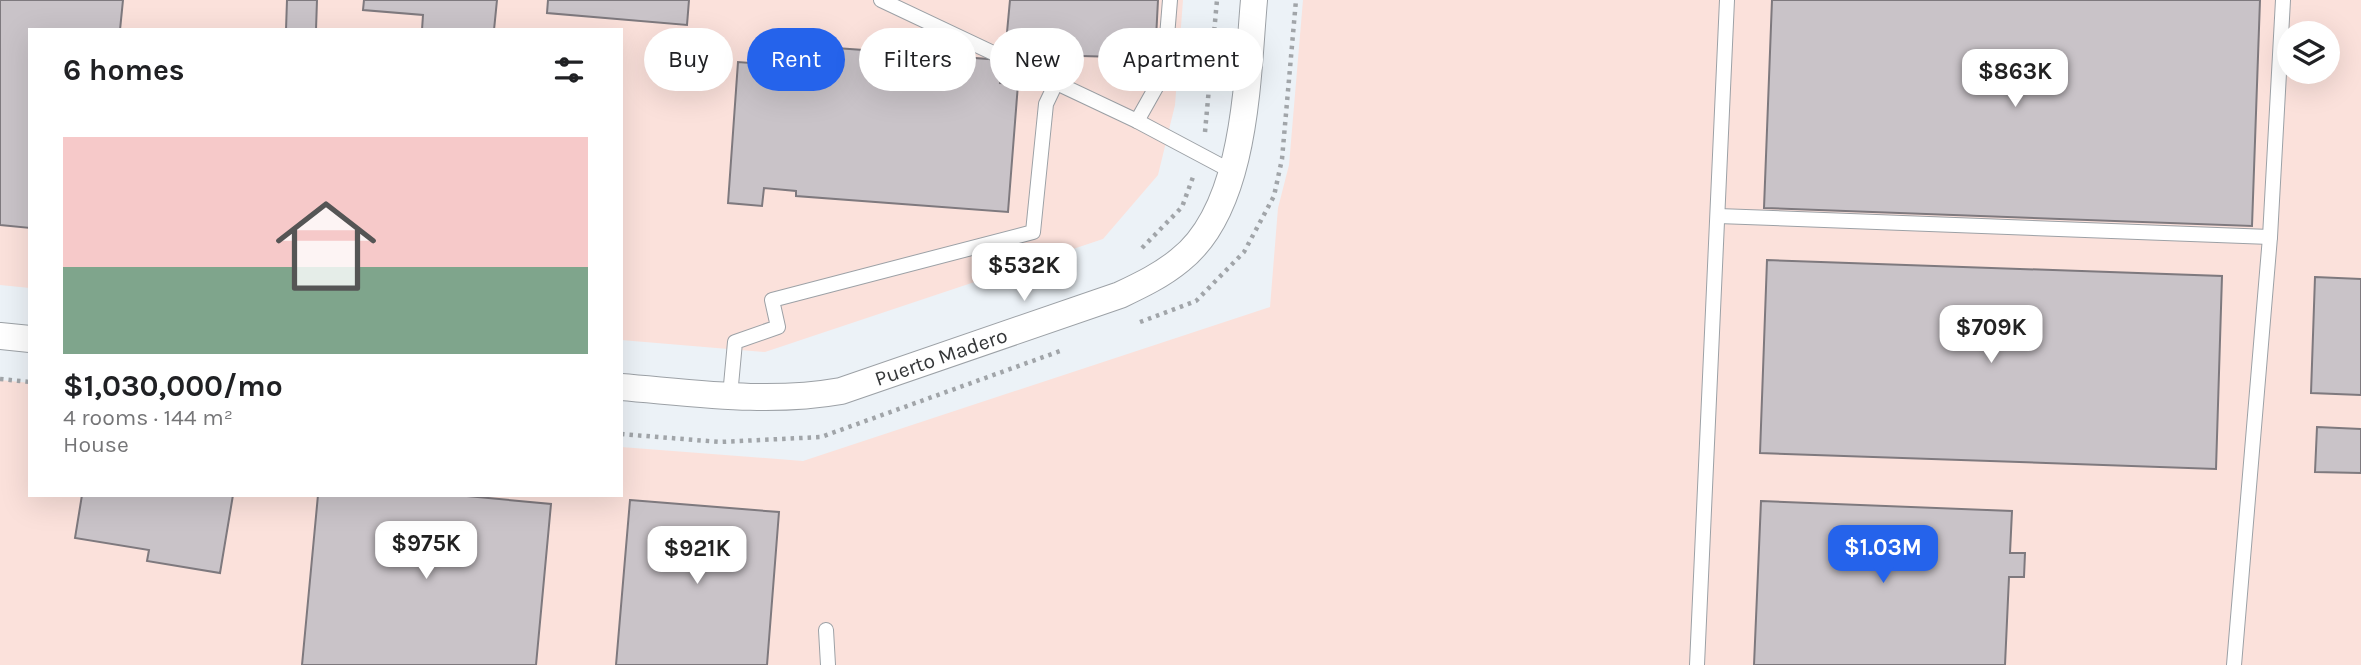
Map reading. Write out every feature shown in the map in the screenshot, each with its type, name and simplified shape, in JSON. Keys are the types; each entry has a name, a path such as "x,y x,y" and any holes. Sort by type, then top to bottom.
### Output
{"street":[{"name":"Puerto Madero","path":"623,387 730,396 801,398 841,391 1120,295 1156,277 1182,259 1207,226 1231,171 1241,137 1254,0"},
{"path":"0,336 28,339"}],"lane":[{"path":"881,0 990,52"},
{"path":"1137,121 1164,73 1170,0"},
{"path":"1697,665 1727,0"},
{"path":"2234,665 2270,237 2283,0"},
{"path":"730,396 735,342 778,327 772,300 1033,232 1046,104 1052,91"},
{"path":"1073,91 1137,121 1231,171"},
{"path":"1718,216 2270,237"},
{"path":"826,630 828,665"}],"path":[{"path":"0,379 28,382"}],"shaded area":[{"path":"0,0 1183,0 1181,28 1098,28 1098,91 1176,91 1158,175 1103,239 765,352 623,340 623,28 28,28 28,288 0,285"},
{"path":"1303,0 2361,0 2361,665 0,665 0,380 28,383 28,497 623,497 623,447 803,461 1270,307 1278,208 1289,165"}],"building":[{"path":"0,0 123,0 120,28 28,28 28,228 0,225"},
{"path":"287,0 317,0 316,28 286,28"},
{"path":"364,0 497,0 494,28 422,28 423,15 363,10"},
{"path":"548,0 689,0 687,25 547,13"},
{"path":"1010,0 1158,0 1157,28 1098,28 1098,56 1084,56 1084,28 1007,28"},
{"path":"1772,0 2260,0 2252,226 1764,208"},
{"path":"845,49 859,50 859,91 976,91 976,58 990,59 990,91 1017,91 1008,212 796,196 796,191 764,188 762,206 728,203 738,62 747,63 747,91 845,91"},
{"path":"1767,260 2222,276 2216,469 1760,453"},
{"path":"2315,277 2361,279 2361,395 2311,393"},
{"path":"2317,427 2361,429 2361,473 2315,472"},
{"path":"82,497 233,497 220,573 147,561 149,550 75,538"},
{"path":"318,497 477,497 551,504 536,665 302,665"},
{"path":"630,500 779,512 767,665 616,665"},
{"path":"1761,501 2012,511 2010,553 2025,553 2024,577 2009,577 2005,665 1754,665"}]}
